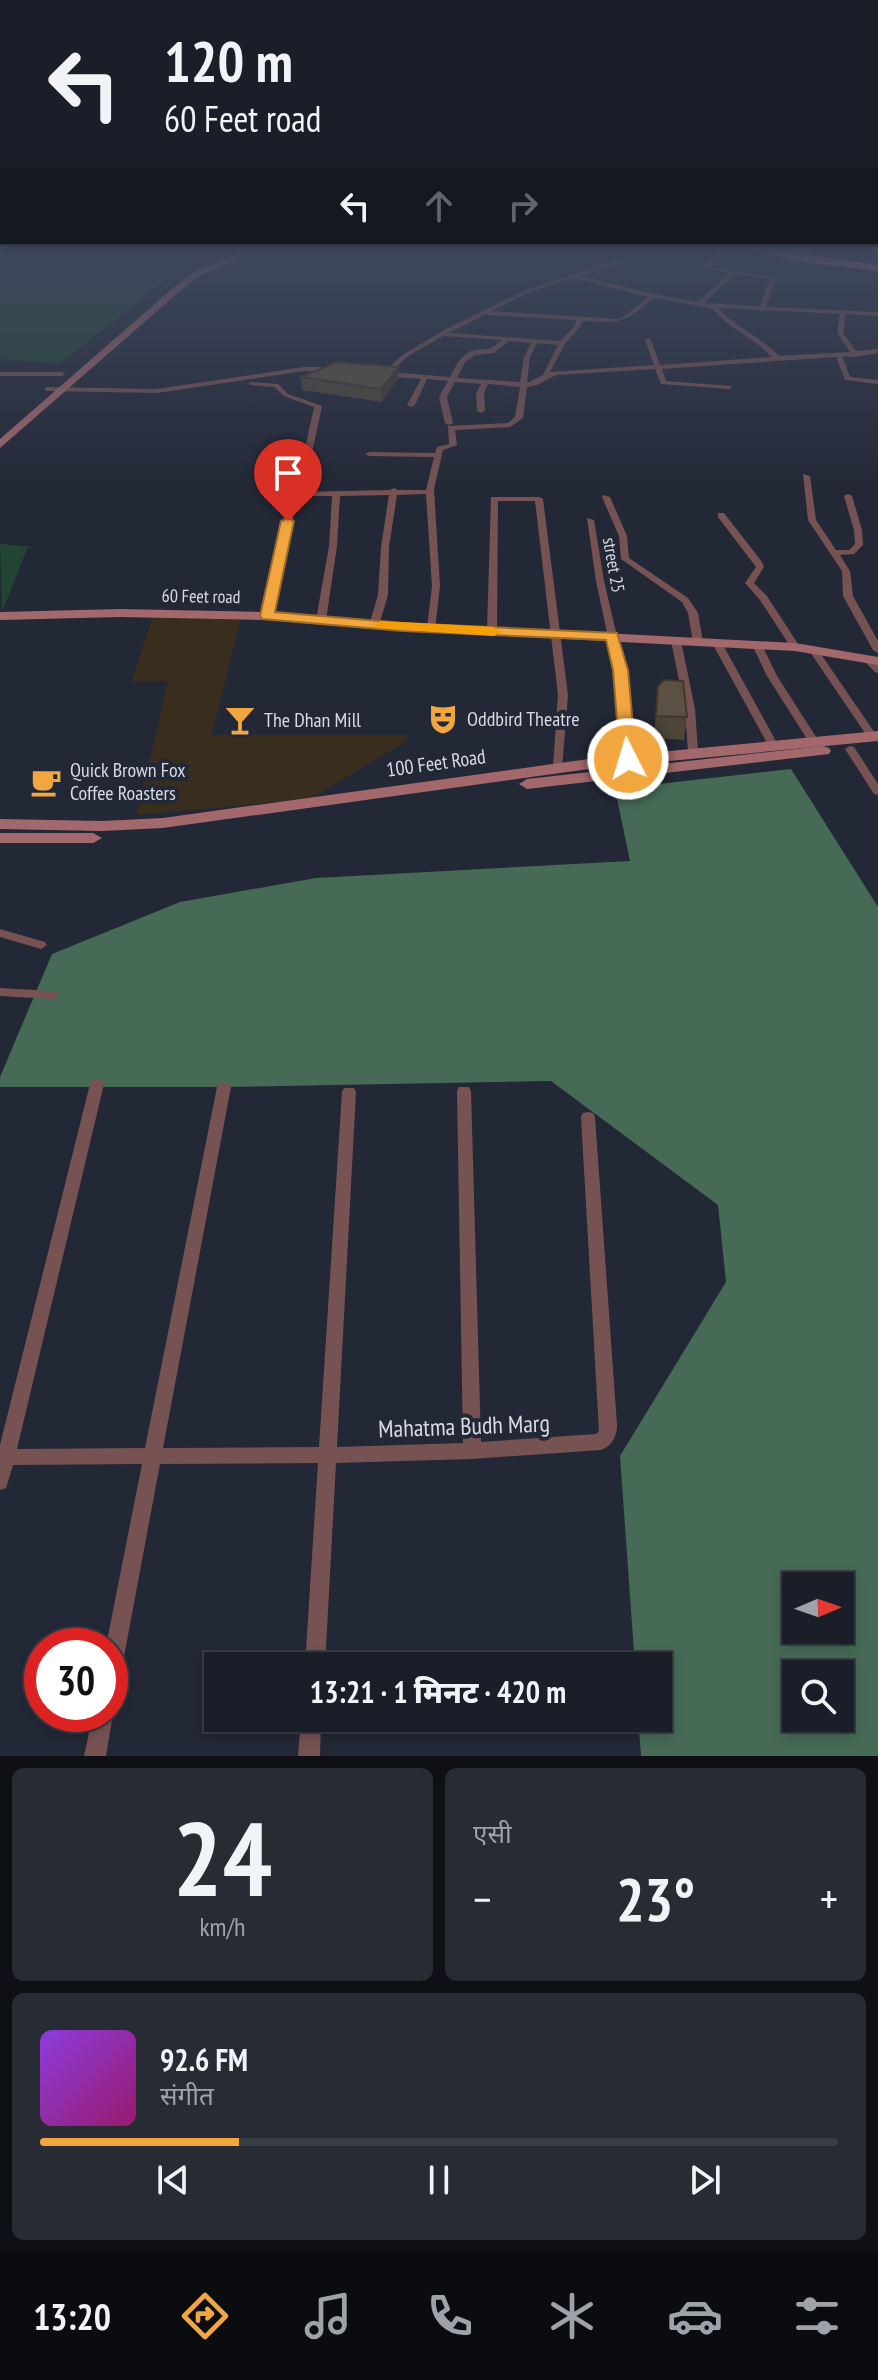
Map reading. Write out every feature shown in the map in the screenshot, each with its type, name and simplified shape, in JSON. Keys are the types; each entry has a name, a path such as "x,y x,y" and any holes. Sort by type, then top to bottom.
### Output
{"street":[{"path":"0,433 62,374 115,330"},
{"path":"0,445 130,330"},
{"path":"385,374 406,355 451,330"},
{"path":"370,372 537,384 546,374 562,343 574,330"},
{"path":"736,330 761,340 777,358"},
{"path":"840,330 855,355"},
{"path":"442,334 562,343"},
{"path":"449,423 443,397 465,357 473,353 492,352 507,339"},
{"path":"648,340 663,383 727,379 777,358 839,357 878,351"},
{"path":"432,628 436,586 431,492 440,449 453,445 451,428 510,425 519,418 527,357 535,341"},
{"path":"839,357 847,379 878,382"},
{"path":"47,389 157,391 310,368 354,371"},
{"path":"546,374 660,369 727,379"},
{"path":"0,374 62,374"},
{"path":"411,405 425,377"},
{"path":"232,381 276,385 289,396 318,403 267,616"},
{"path":"481,411 480,393 485,382"},
{"path":"369,454 439,455"},
{"path":"806,476 812,520 846,571 845,588 876,660"},
{"path":"294,494 394,490 431,492"},
{"path":"374,625 383,595 385,547 394,490"},
{"path":"321,620 333,546 336,492"},
{"path":"834,553 851,552 859,545 848,496"},
{"path":"606,497 625,541 625,559 685,600 693,613 698,642"},
{"path":"492,631 494,499 539,499 563,695 558,767"},
{"path":"721,515 758,562 759,570 750,579 751,588 764,598 795,647"},
{"name":"street 25","path":"590,520 620,670 628,759"},
{"name":"60 Feet road","path":"0,616 120,613 267,616 374,625 795,647 876,660"},
{"path":"676,641 681,674 693,714 693,751"},
{"path":"717,643 772,743"},
{"path":"757,645 772,676 813,740"},
{"path":"813,649 876,740"},
{"name":"100 Feet Road","path":"0,838 86,838 305,818 350,804 558,767 772,743 876,740"},
{"name":"100 Feet Road","path":"0,824 74,827 160,823 850,749 876,740"},
{"path":"850,749 878,792"},
{"path":"0,933 41,945"},
{"path":"0,992 51,995"},
{"path":"0,1482 97,1084"},
{"path":"120,1628 224,1087"},
{"path":"464,1091 472,1451"},
{"path":"316,1652 349,1092"},
{"name":"Mahatma Budh Marg","path":"4,1457 472,1451 596,1444 606,1439 588,1117"},
{"path":"95,1756 100,1732"},
{"path":"309,1756 310,1732"}],"shaded area":[{"name":"The Dhan Mill","path":"153,615 241,617 212,735 409,735 405,742 310,799 137,815 168,681 131,682"}],"green space":[{"path":"0,330 102,330 59,364 0,359"},
{"path":"0,544 33,547 27,549 2,612"},
{"path":"791,769 878,907 878,1756 641,1756 639,1732 672,1732 672,1652 634,1652 620,1456 726,1282 718,1205 551,1081 224,1087 0,1087 0,1077 52,954 180,902 316,878 630,861 615,789"}],"building":[{"path":"337,362 398,367 381,389 301,377"},
{"path":"664,680 683,681 687,717 656,716 658,686"}],"slow traffic":[{"path":"381,625 494,632"}],"place":[{"name":"Oddbird Theatre","path":"443,719"},
{"name":"The Dhan Mill","path":"240,720"},
{"name":"Quick Brown Fox Coffee Roasters","path":"46,782"}],"route":[{"path":"288,521 267,616 403,627 612,636 620,670 628,759"}]}
